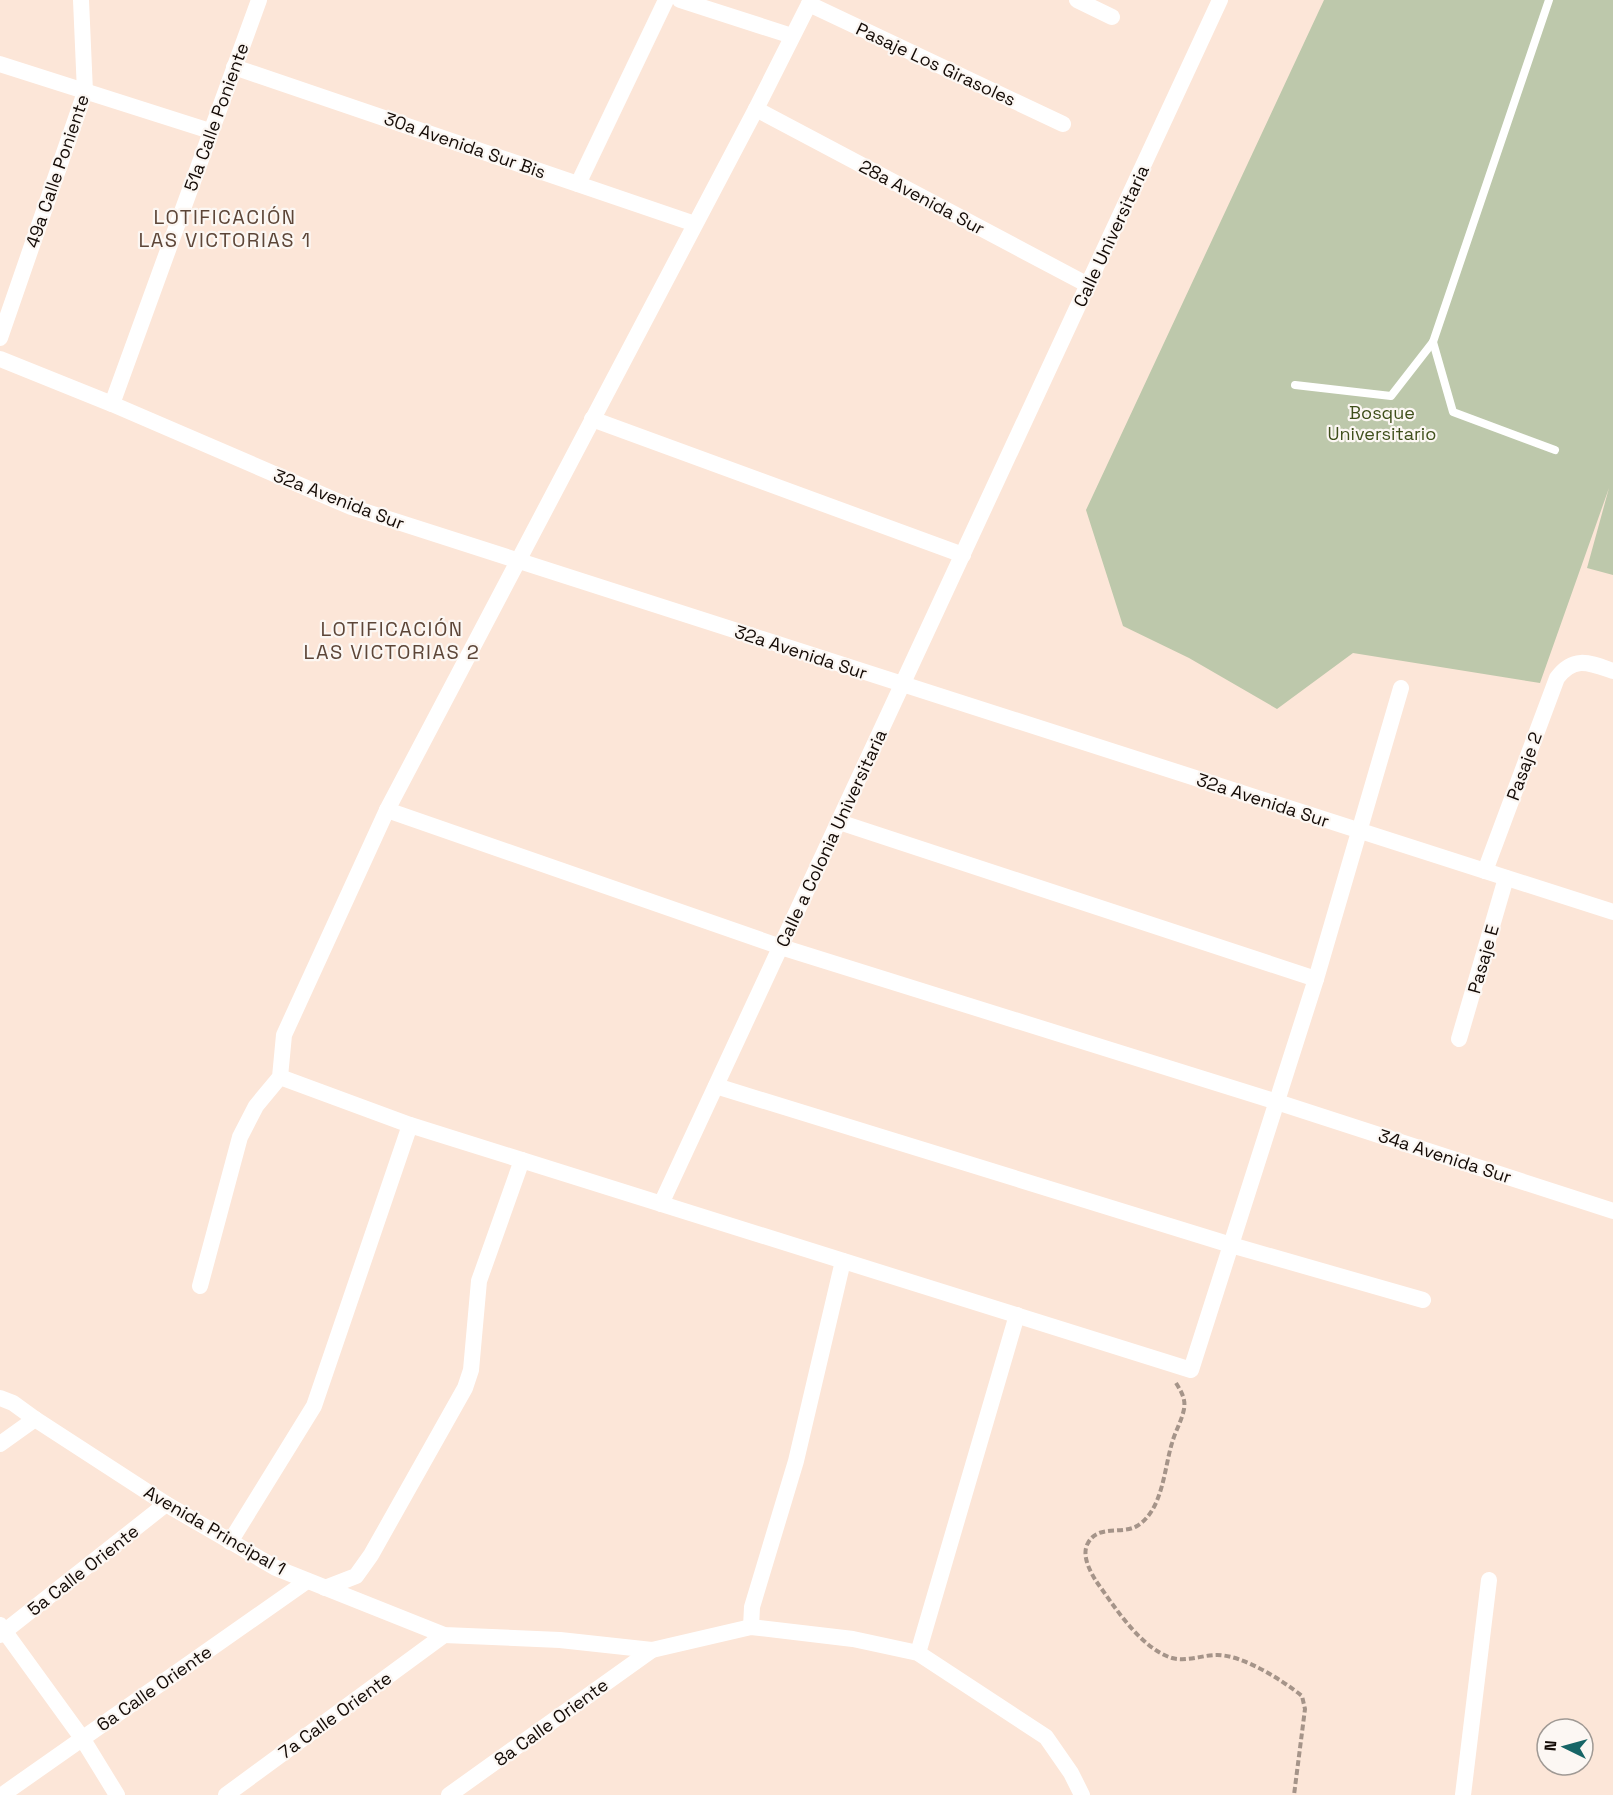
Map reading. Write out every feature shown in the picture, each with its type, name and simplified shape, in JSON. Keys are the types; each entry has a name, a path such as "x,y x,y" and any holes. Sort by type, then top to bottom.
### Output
{"street":[{"name":"49a Calle Poniente","path":"0,338 86,92 81,0"},
{"name":"51a Calle Poniente","path":"112,404 259,0"},
{"path":"578,184 666,0"},
{"path":"680,0 792,36"},
{"path":"1077,0 1112,17"},
{"name":"Calle Universitaria","path":"1001,473 1220,0"},
{"path":"200,1286 240,1137 256,1106 280,1077 284,1035 387,810 810,2"},
{"name":"Pasaje Los Girasoles","path":"810,2 1063,124"},
{"path":"0,64 210,131"},
{"name":"30a Avenida Sur Bis","path":"234,67 695,224"},
{"name":"28a Avenida Sur","path":"756,109 1088,285"},
{"name":"32a Avenida Sur","path":"0,359 112,404 351,507 1613,912"},
{"path":"592,419 963,555"},
{"name":"Calle a Colonia Universitaria","path":"662,1204 1001,473"},
{"name":"Pasaje 2","path":"1485,871 1557,678 1570,665 1582,662 1613,671"},
{"path":"280,1077 410,1125 1191,1370 1316,979 1401,688"},
{"name":"34a Avenida Sur","path":"387,810 781,947 1277,1102 1613,1211"},
{"path":"839,822 1316,979"},
{"name":"Pasaje E","path":"1459,1039 1506,878"},
{"path":"716,1086 1231,1245 1423,1300"},
{"path":"230,1542 314,1406 410,1125"},
{"path":"325,1588 356,1576 371,1555 465,1388 471,1370 479,1281 522,1160"},
{"path":"752,1626 752,1607 796,1461 843,1261"},
{"path":"918,1653 1017,1315"},
{"name":"Avenida Principal 1","path":"0,1398 13,1403 166,1504 276,1568 444,1635 560,1640 652,1650"},
{"path":"0,1444 35,1419"},
{"name":"5a Calle Oriente","path":"2,1631 166,1504"},
{"path":"1463,1795 1489,1580"},
{"name":"6a Calle Oriente","path":"2,1795 307,1581"},
{"path":"652,1650 752,1626 853,1639 918,1653 1046,1737 1071,1773 1082,1795"},
{"path":"2,1631 82,1738 117,1795"},
{"name":"7a Calle Oriente","path":"226,1795 444,1635"},
{"name":"8a Calle Oriente","path":"449,1795 652,1650"}],"lane":[{"path":"1295,386 1391,396 1433,342 1549,0"},
{"path":"1433,342 1453,412 1555,450"}],"path":[{"path":"1159,1360 1181,1390 1184,1409 1156,1502 1145,1519 1137,1526 1126,1530 1103,1531 1094,1535 1087,1544 1086,1559 1094,1577 1132,1629 1143,1641 1158,1651 1171,1658 1184,1660 1200,1656 1231,1656 1272,1674 1302,1696 1305,1709 1294,1795"}],"green space":[{"name":"Bosque Universitario","path":"1324,0 1613,0 1613,575 1587,568 1609,488 1540,683 1353,653 1277,709 1189,658 1123,626 1086,510"}],"district":[{"name":"LOTIFICACIÓN LAS VICTORIAS 1","path":"225,228"},
{"name":"LOTIFICACIÓN LAS VICTORIAS 2","path":"392,640"}]}
